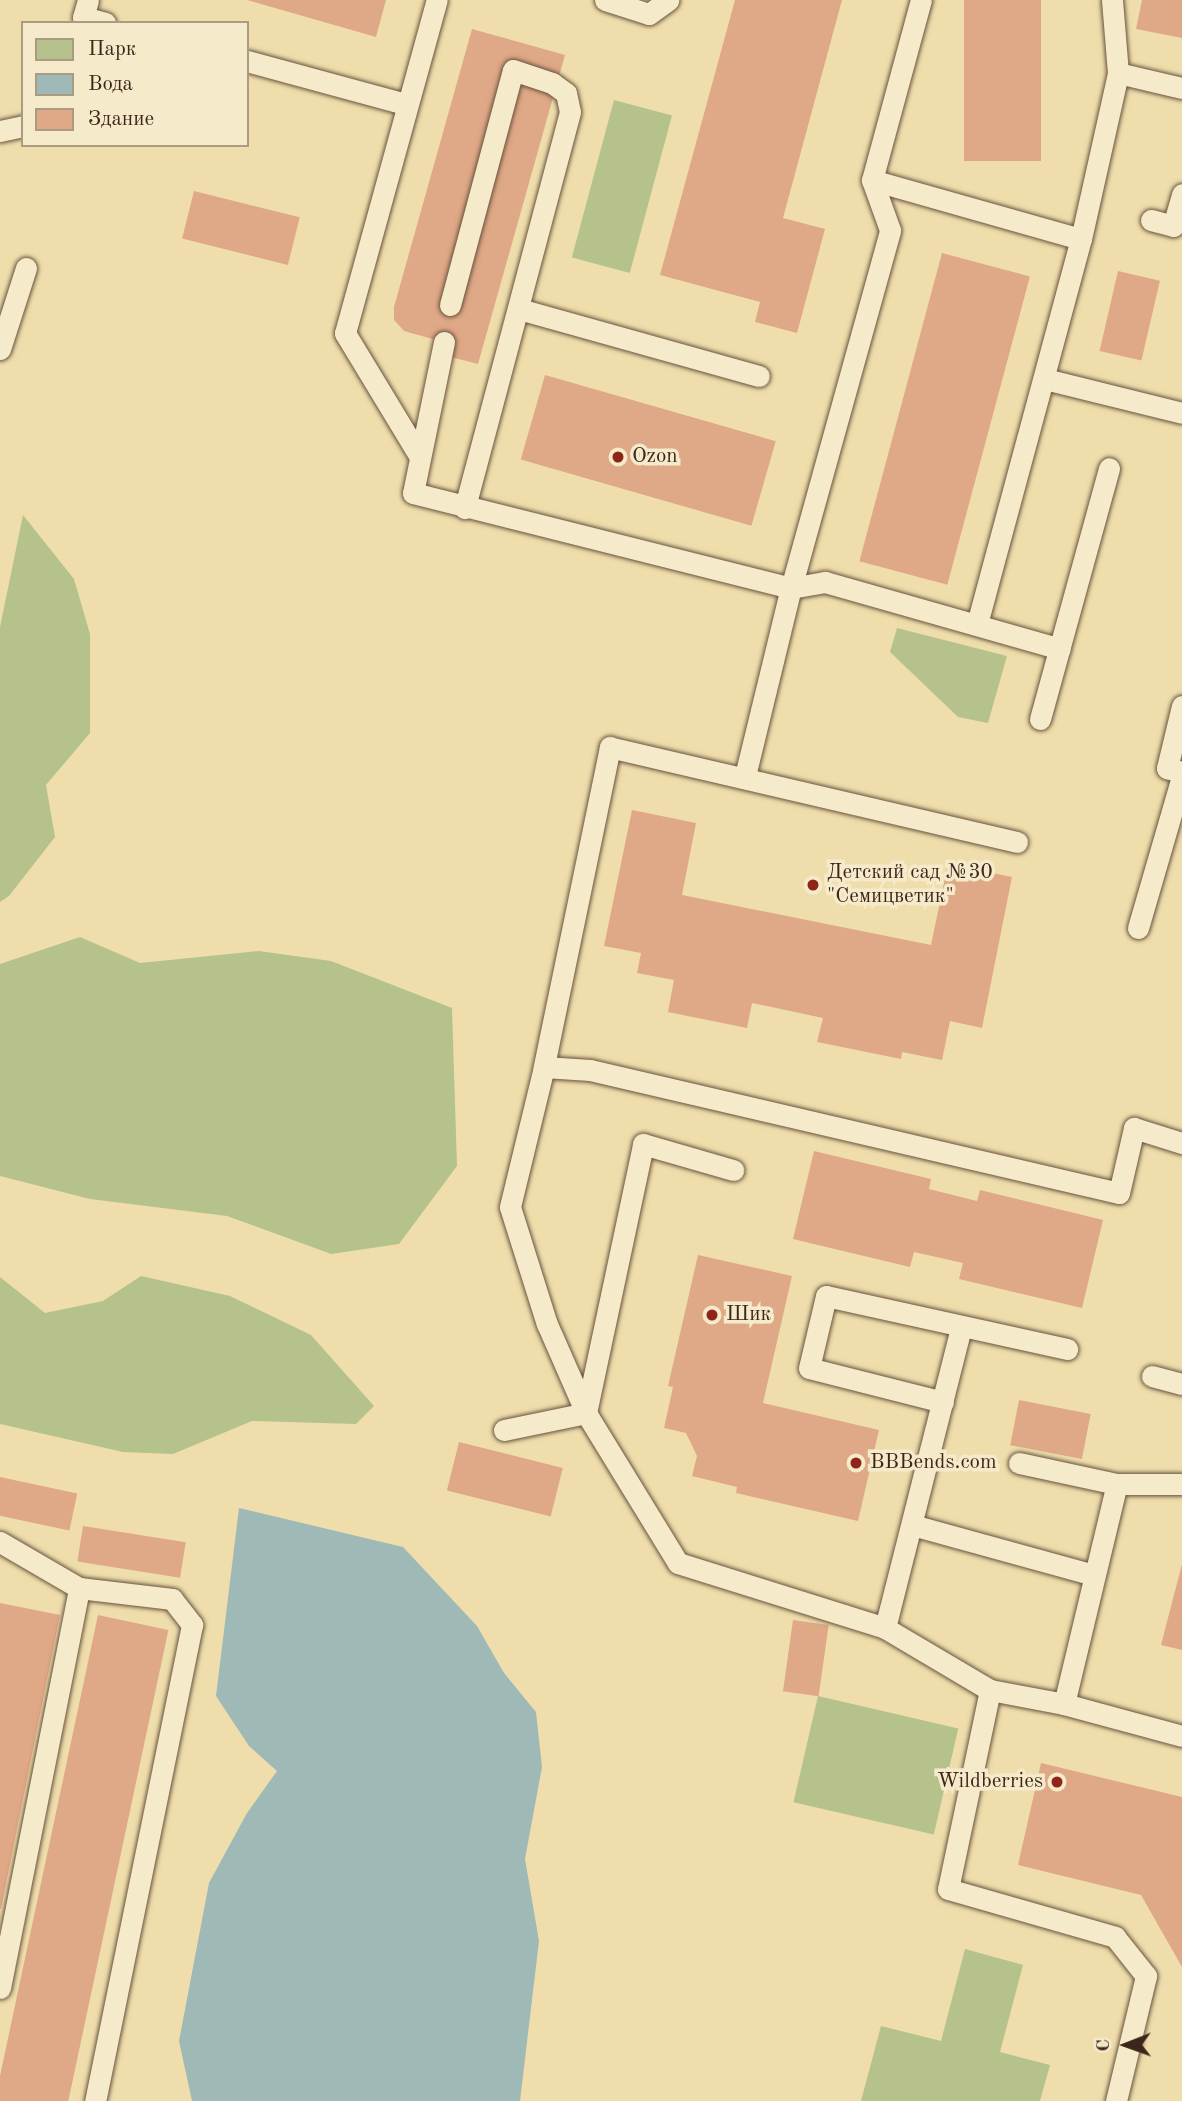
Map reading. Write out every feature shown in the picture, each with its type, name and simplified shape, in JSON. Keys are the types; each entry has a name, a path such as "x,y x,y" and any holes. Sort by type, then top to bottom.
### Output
{"lane":[{"path":"420,457 345,333 405,104 437,0"},
{"path":"605,0 649,14 668,0"},
{"path":"745,776 790,588 890,230 872,180 921,0"},
{"path":"976,624 1045,379 1081,239 1118,73 1112,0"},
{"path":"84,13 101,21"},
{"path":"248,61 405,104"},
{"path":"450,305 513,70 552,83 566,93 570,113 465,508"},
{"path":"1118,73 1182,88"},
{"path":"0,131 21,126"},
{"path":"872,180 1081,239"},
{"path":"1150,220 1173,226 1182,194"},
{"path":"0,349 26,268"},
{"path":"519,309 759,376"},
{"path":"444,342 413,493 790,588 825,582 1060,649"},
{"path":"1045,379 1182,414"},
{"path":"1040,719 1109,468"},
{"path":"1182,706 1167,768 1182,772"},
{"path":"1017,842 745,776 610,747 544,1067 510,1208 547,1324 586,1413 678,1563 885,1628 990,1690 1064,1704 1182,1736"},
{"path":"1138,928 1182,777"},
{"path":"544,1067 590,1070 1119,1193 1135,1128 1182,1143"},
{"path":"586,1413 643,1144 733,1170"},
{"path":"943,1402 809,1368 826,1296 1067,1349"},
{"path":"885,1628 961,1327"},
{"path":"1152,1376 1182,1384"},
{"path":"504,1430 586,1413"},
{"path":"1019,1462 1117,1484 1182,1484"},
{"path":"1064,1704 1117,1484"},
{"path":"912,1525 1093,1575"},
{"path":"0,1542 79,1588 172,1599 192,1625 94,2101"},
{"path":"0,1988 79,1588"},
{"path":"990,1690 948,1889 1115,1937 1146,1976 1116,2101"}],"green space":[{"path":"614,100 672,116 630,273 572,257"},
{"path":"23,515 74,579 90,634 90,733 46,785 55,837 9,896 0,902 0,627"},
{"path":"897,628 1007,656 988,723 958,717 890,652"},
{"path":"80,937 140,963 259,951 331,961 452,1008 457,1166 399,1244 331,1254 227,1216 90,1199 0,1176 0,964"},
{"path":"141,1276 230,1296 311,1335 374,1406 356,1424 252,1421 173,1454 123,1452 0,1424 0,1277 45,1313 103,1301"},
{"path":"818,1696 958,1728 934,1835 793,1802"},
{"path":"965,1949 1023,1965 1000,2052 1050,2065 1040,2101 861,2101 881,2026 941,2041"}],"water":[{"path":"239,1508 403,1547 477,1626 504,1673 536,1712 542,1767 525,1859 539,1941 520,2101 192,2101 179,2041 209,1883 247,1813 277,1771 249,1746 216,1696"}],"building":[{"path":"247,0 386,0 376,37"},
{"path":"735,0 842,0 783,218 825,229 797,333 755,322 760,302 660,275"},
{"path":"964,0 1041,0 1041,161 964,161"},
{"path":"1142,0 1182,0 1182,38 1136,29"},
{"path":"472,29 565,55 478,364 451,357 454,345 404,331 394,320 394,307"},
{"path":"194,191 300,217 288,265 182,239"},
{"path":"942,253 1030,277 947,585 859,561"},
{"path":"1118,271 1160,281 1141,361 1100,351"},
{"path":"545,375 776,441 751,526 521,460"},
{"path":"632,810 696,823 682,895 931,945 948,864 1012,877 982,1028 950,1021 942,1060 902,1052 901,1059 817,1042 823,1018 752,1003 747,1028 668,1012 674,980 637,973 641,953 604,946"},
{"path":"814,1151 931,1179 929,1189 977,1201 980,1190 1103,1220 1082,1308 959,1279 963,1263 914,1252 910,1267 793,1239"},
{"path":"698,1255 792,1276 763,1403 879,1430 858,1521 736,1493 737,1487 692,1476 697,1456 686,1433 664,1428 673,1387 668,1386"},
{"path":"1019,1400 1091,1414 1082,1459 1010,1445"},
{"path":"459,1442 563,1468 551,1516 447,1491"},
{"path":"0,1477 77,1493 69,1531 0,1516"},
{"path":"83,1526 186,1542 180,1578 77,1562"},
{"path":"1182,1564 1182,1650 1161,1645"},
{"path":"0,1603 60,1615 1,1909 0,1909"},
{"path":"98,1615 168,1630 68,2101 0,2101 0,2076"},
{"path":"793,1620 829,1625 819,1696 783,1691"},
{"path":"1041,1763 1182,1797 1182,1967 1141,1895 1018,1865"}],"place":[{"name":"Ozon","path":"618,457"},
{"name":"Детский сад №30 \"Семицветик\"","path":"813,885"},
{"name":"Шик","path":"712,1315"},
{"name":"BBBends.com","path":"856,1463"},
{"name":"Wildberries","path":"1057,1782"}]}
